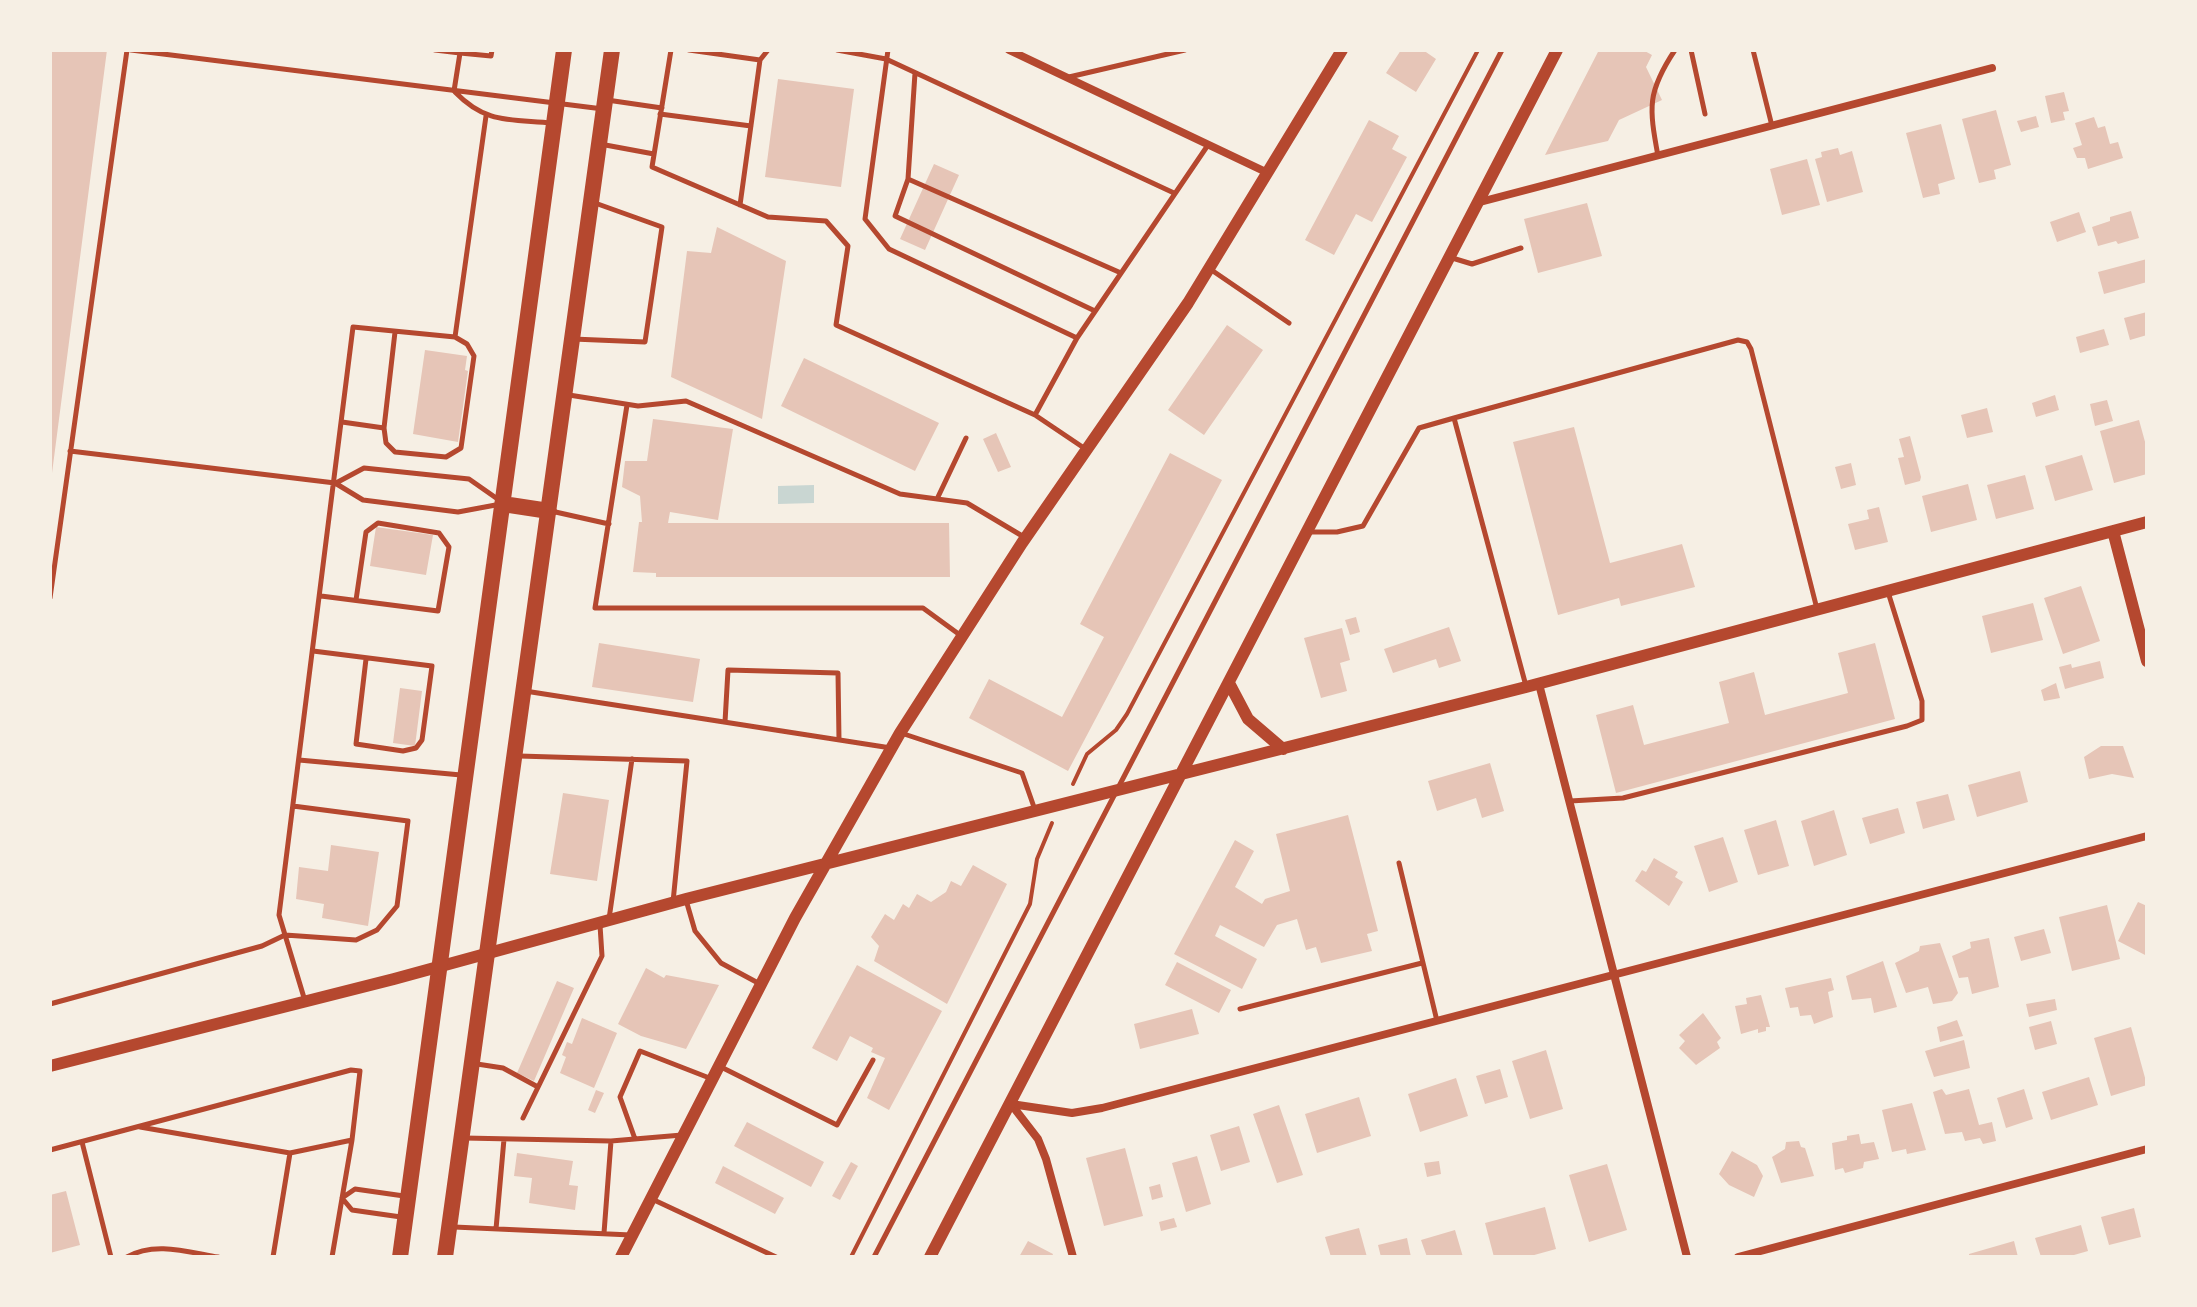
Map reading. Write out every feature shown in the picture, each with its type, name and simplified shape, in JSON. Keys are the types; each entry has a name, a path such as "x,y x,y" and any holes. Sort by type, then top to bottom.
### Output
{"highway":[{"path":"400,1257 564,50"},
{"path":"445,1257 612,50"},
{"path":"503,504 549,511"}],"street":[{"path":"1009,50 1268,173"},
{"path":"621,1257 760,984 900,733 1025,537 1209,269 1342,50"},
{"path":"930,1257 1557,50"},
{"path":"1480,202 1992,68"},
{"path":"50,1066 305,1002 679,901 1533,685 2147,522"},
{"path":"2113,531 2147,661"},
{"path":"1229,683 1248,719 1283,749"},
{"path":"1533,685 1570,801 1687,1257"},
{"path":"1011,1104 1072,1113 1086,1111 2147,836"},
{"path":"1011,1104 1038,1139 1073,1257"},
{"path":"1738,1257 2147,1149"}],"lane":[{"path":"50,598 129,50 558,104 604,104 751,126"},
{"path":"435,50 491,56 492,50"},
{"path":"671,50 652,167 768,217 826,221 848,246 836,325 1035,415 1086,449"},
{"path":"689,50 760,60"},
{"path":"740,205 760,60 768,50"},
{"path":"837,50 886,59 1174,193"},
{"path":"888,50 865,219 889,249 1077,338"},
{"path":"1068,78 1185,50"},
{"path":"874,1257 1502,50"},
{"path":"1658,156 1650,112 1658,76 1675,50"},
{"path":"1691,50 1705,114"},
{"path":"1753,50 1772,126"},
{"path":"454,91 460,53"},
{"path":"915,73 908,179 895,216 1095,311"},
{"path":"454,91 470,107 486,116 555,124"},
{"path":"455,337 486,116"},
{"path":"598,144 654,154"},
{"path":"1035,415 1077,338 1208,145"},
{"path":"908,179 1121,273"},
{"path":"572,339 645,342 662,227 591,201"},
{"path":"1449,257 1472,264 1521,248"},
{"path":"1209,269 1289,323"},
{"path":"305,1002 279,915 353,327 455,337 467,344 474,356 461,448 446,457 395,452 386,443 384,428 395,332"},
{"path":"1307,532 1337,532 1363,526 1419,428 1738,340 1747,342 1751,349 1817,610"},
{"path":"564,395 638,406 686,401 900,494 967,503 1025,537"},
{"path":"627,405 595,608 923,608 962,636"},
{"path":"1454,418 1533,685"},
{"path":"342,422 384,428"},
{"path":"937,499 966,438"},
{"path":"70,451 335,483 363,500 458,512 503,504"},
{"path":"335,483 364,468 469,479 503,504"},
{"path":"549,511 609,524"},
{"path":"321,596 438,611 449,547 439,533 378,523 366,532 356,600"},
{"path":"1570,801 1623,798 1922,720 1922,701 1887,591"},
{"path":"313,651 432,666 422,740 416,748 403,751 356,744 366,659"},
{"path":"725,722 728,670 838,673 839,740"},
{"path":"524,691 892,749"},
{"path":"900,733 1022,773 1035,810"},
{"path":"515,755 687,761 679,901 695,931 721,963 760,984"},
{"path":"523,1118 602,956 604,922 632,759"},
{"path":"299,760 466,775"},
{"path":"50,1004 262,946 285,935 356,940 377,930 397,906 408,821 293,806"},
{"path":"1399,863 1437,1022"},
{"path":"1240,1009 1422,963"},
{"path":"635,1139 620,1097 640,1051 713,1079"},
{"path":"719,1066 837,1125 873,1060"},
{"path":"473,1063 503,1068 538,1087"},
{"path":"50,1150 351,1070 360,1071 332,1257"},
{"path":"140,1127 290,1153 352,1140"},
{"path":"462,1138 611,1141 684,1135"},
{"path":"496,1229 504,1139"},
{"path":"604,1233 611,1141"},
{"path":"82,1142 111,1257"},
{"path":"273,1257 290,1153"},
{"path":"342,1198 355,1189 408,1197"},
{"path":"342,1198 352,1210 406,1218"},
{"path":"652,1199 776,1257"},
{"path":"449,1227 632,1235"},
{"path":"127,1257 140,1249 162,1248 218,1257"}],"path":[{"path":"1075,782 1087,754 1116,730 1127,714 1478,50"},
{"path":"851,1257 1030,904 1037,859 1048,831"}],"shaded area":[{"path":"814,485 814,503 778,504 778,486"}],"building":[{"path":"50,50 107,50 52,473 50,473"},
{"path":"1401,50 1423,50 1436,59 1416,92 1386,73"},
{"path":"1599,50 1643,50 1652,55 1646,67 1662,100 1619,120 1608,141 1545,155"},
{"path":"778,79 854,89 841,187 765,177"},
{"path":"2064,92 2069,111 2063,112 2065,120 2051,123 2045,96"},
{"path":"1996,110 2011,165 1994,170 1996,179 1979,183 1962,119"},
{"path":"2036,116 2039,127 2021,132 2017,121"},
{"path":"2094,117 2098,128 2105,126 2110,144 2118,142 2123,158 2088,169 2085,158 2077,158 2073,148 2082,145 2075,123"},
{"path":"1369,120 1399,136 1392,149 1407,157 1372,222 1356,214 1334,255 1305,240"},
{"path":"1941,124 1955,179 1938,184 1940,194 1923,198 1906,133"},
{"path":"1838,148 1840,155 1852,151 1863,192 1827,202 1815,159 1822,157 1821,152"},
{"path":"1807,159 1820,205 1782,215 1770,169"},
{"path":"934,164 959,175 925,250 900,239"},
{"path":"1587,203 1602,256 1538,273 1524,219"},
{"path":"2131,211 2139,238 2098,246 2092,227 2110,221 2110,217"},
{"path":"2079,212 2086,232 2057,242 2050,222"},
{"path":"717,227 786,261 762,419 671,377 687,251 711,253"},
{"path":"2147,259 2147,282 2104,294 2098,272"},
{"path":"2147,312 2147,335 2130,340 2124,318"},
{"path":"1227,325 1263,350 1204,435 1168,410"},
{"path":"2104,329 2109,345 2080,353 2076,337"},
{"path":"425,350 467,356 465,370 468,371 458,442 413,434"},
{"path":"804,358 939,423 915,471 781,406"},
{"path":"2055,395 2059,410 2036,417 2032,403"},
{"path":"2107,400 2113,421 2095,426 2090,404"},
{"path":"1987,408 1993,432 1967,438 1961,415"},
{"path":"653,419 733,429 718,520 670,512 668,523 949,523 950,577 656,577 656,573 633,572 639,522 642,522 640,496 622,487 625,461 647,461"},
{"path":"2139,420 2147,449 2147,474 2114,483 2100,431"},
{"path":"1574,427 1610,563 1682,544 1695,587 1621,606 1619,598 1558,615 1513,442"},
{"path":"996,433 1011,467 998,472 983,439"},
{"path":"1910,436 1921,477 1920,481 1905,485 1898,458 1904,457 1899,439"},
{"path":"1170,453 1222,480 1068,771 969,718 989,679 1062,717 1104,637 1080,624"},
{"path":"2082,455 2093,490 2055,501 2045,466"},
{"path":"1851,463 1856,485 1841,489 1835,467"},
{"path":"2025,475 2034,509 1996,519 1987,485"},
{"path":"1968,484 1977,520 1931,532 1922,496"},
{"path":"1879,507 1888,542 1855,550 1848,524 1869,519 1867,510"},
{"path":"376,527 433,535 426,575 370,566"},
{"path":"2081,586 2100,641 2063,654 2044,598"},
{"path":"2033,603 2043,640 1991,653 1982,616"},
{"path":"1356,617 1360,632 1350,635 1345,620"},
{"path":"1449,627 1461,661 1439,668 1436,659 1393,673 1384,649"},
{"path":"1342,628 1350,660 1340,663 1347,691 1321,698 1304,638"},
{"path":"599,643 700,659 693,702 592,687"},
{"path":"1875,643 1895,719 1616,793 1596,715 1633,705 1644,745 1729,723 1719,682 1754,672 1765,715 1848,693 1838,653"},
{"path":"2100,661 2104,678 2065,689 2059,667 2071,664 2072,668"},
{"path":"2056,683 2060,698 2044,701 2041,690"},
{"path":"400,688 422,691 415,746 393,743"},
{"path":"2101,746 2123,746 2134,778 2112,774 2089,779 2084,757"},
{"path":"1490,763 1504,811 1482,818 1476,798 1437,811 1428,781"},
{"path":"2020,771 2028,802 1977,817 1968,785"},
{"path":"563,793 609,800 597,881 550,874"},
{"path":"1948,794 1955,820 1923,829 1916,802"},
{"path":"1898,808 1905,833 1870,844 1862,818"},
{"path":"1834,810 1847,855 1814,866 1801,821"},
{"path":"1348,815 1378,931 1367,934 1372,951 1321,963 1316,947 1306,950 1297,919 1277,925 1264,947 1220,925 1215,936 1257,959 1242,989 1174,954 1235,840 1254,851 1235,887 1262,904 1265,899 1290,891 1276,834"},
{"path":"1776,820 1789,866 1758,875 1744,830"},
{"path":"1723,837 1738,882 1709,892 1694,846"},
{"path":"331,845 379,852 368,926 322,918 324,904 296,899 299,867 328,871"},
{"path":"1654,858 1678,872 1675,877 1683,882 1669,906 1635,881 1642,870 1646,872"},
{"path":"973,865 1007,884 947,1004 874,961 879,946 871,937 885,914 894,920 903,904 909,908 917,894 931,902 946,892 951,881 961,886"},
{"path":"2138,902 2147,906 2147,956 2118,941"},
{"path":"2107,905 2120,959 2072,971 2059,917"},
{"path":"2044,929 2051,953 2021,961 2014,937"},
{"path":"1989,938 1999,987 1972,994 1968,977 1959,978 1952,956 1971,948 1970,942"},
{"path":"1940,943 1958,993 1952,1001 1933,1004 1928,987 1906,993 1895,963 1919,951 1920,946"},
{"path":"1883,961 1897,1007 1874,1013 1871,998 1852,1000 1846,976"},
{"path":"1177,962 1231,990 1219,1013 1165,985"},
{"path":"857,965 942,1011 889,1110 867,1098 885,1058 871,1052 873,1048 850,1036 837,1061 812,1048"},
{"path":"646,968 664,978 666,975 719,985 686,1049 641,1036 618,1024"},
{"path":"1831,978 1834,990 1828,992 1833,1017 1814,1024 1811,1015 1800,1016 1798,1007 1790,1008 1785,988"},
{"path":"557,981 574,988 534,1081 517,1073"},
{"path":"1761,995 1770,1027 1758,1033 1758,1029 1741,1034 1735,1006 1747,1004 1746,998"},
{"path":"2055,999 2057,1010 2029,1017 2026,1004"},
{"path":"1192,1009 1199,1034 1140,1049 1134,1024"},
{"path":"1703,1013 1721,1038 1717,1042 1720,1048 1696,1065 1679,1048 1685,1041 1679,1035"},
{"path":"582,1018 617,1033 594,1088 560,1073 567,1042 572,1044"},
{"path":"1957,1020 1963,1036 1940,1042 1937,1027"},
{"path":"2051,1021 2057,1044 2035,1050 2029,1027"},
{"path":"2131,1027 2147,1085 2111,1096 2094,1038"},
{"path":"1964,1040 1970,1068 1934,1077 1925,1051"},
{"path":"1546,1050 1563,1109 1530,1119 1512,1061"},
{"path":"1500,1069 1508,1097 1485,1104 1476,1076"},
{"path":"2089,1077 2098,1105 2051,1120 2042,1092"},
{"path":"1456,1078 1468,1116 1420,1132 1408,1094"},
{"path":"1942,1089 1946,1095 1969,1089 1979,1125 1992,1122 1996,1141 1983,1144 1980,1138 1965,1141 1962,1132 1945,1134 1933,1092"},
{"path":"2024,1089 2033,1119 2006,1128 1997,1098"},
{"path":"596,1090 604,1093 595,1113 588,1110"},
{"path":"1359,1097 1371,1136 1317,1153 1305,1114"},
{"path":"1912,1103 1926,1150 1907,1154 1906,1149 1892,1152 1882,1110"},
{"path":"1279,1105 1303,1175 1277,1183 1253,1114"},
{"path":"747,1122 824,1162 811,1187 734,1146"},
{"path":"1239,1126 1250,1162 1221,1171 1210,1135"},
{"path":"1859,1134 1861,1144 1874,1142 1879,1159 1864,1162 1863,1168 1845,1173 1843,1168 1835,1170 1832,1143"},
{"path":"1799,1141 1805,1148 1814,1176 1781,1183 1772,1157 1785,1149 1786,1142"},
{"path":"1125,1148 1143,1216 1104,1226 1086,1158"},
{"path":"1732,1151 1757,1165 1763,1176 1754,1197 1729,1185 1719,1174"},
{"path":"517,1153 573,1161 569,1185 578,1186 575,1210 529,1203 532,1178 514,1176"},
{"path":"1197,1156 1211,1204 1186,1212 1172,1163"},
{"path":"1439,1161 1441,1174 1427,1177 1424,1163"},
{"path":"851,1162 858,1166 840,1200 832,1196"},
{"path":"1607,1164 1627,1230 1589,1242 1569,1175"},
{"path":"723,1166 784,1198 775,1214 715,1183"},
{"path":"1160,1184 1163,1197 1152,1200 1149,1187"},
{"path":"66,1191 80,1245 50,1253 50,1195"},
{"path":"1545,1207 1556,1249 1527,1257 1494,1257 1485,1223"},
{"path":"2134,1208 2141,1237 2109,1245 2101,1217"},
{"path":"1174,1218 1177,1227 1161,1231 1159,1222"},
{"path":"2081,1225 2088,1251 2067,1257 2041,1257 2035,1238"},
{"path":"1359,1228 1367,1257 1331,1257 1325,1237"},
{"path":"1455,1230 1463,1257 1427,1257 1421,1240"},
{"path":"1407,1238 1411,1257 1381,1257 1378,1245"},
{"path":"1028,1241 1053,1254 1052,1257 1019,1257"},
{"path":"2014,1241 2018,1257 1969,1257 1969,1254"}]}
